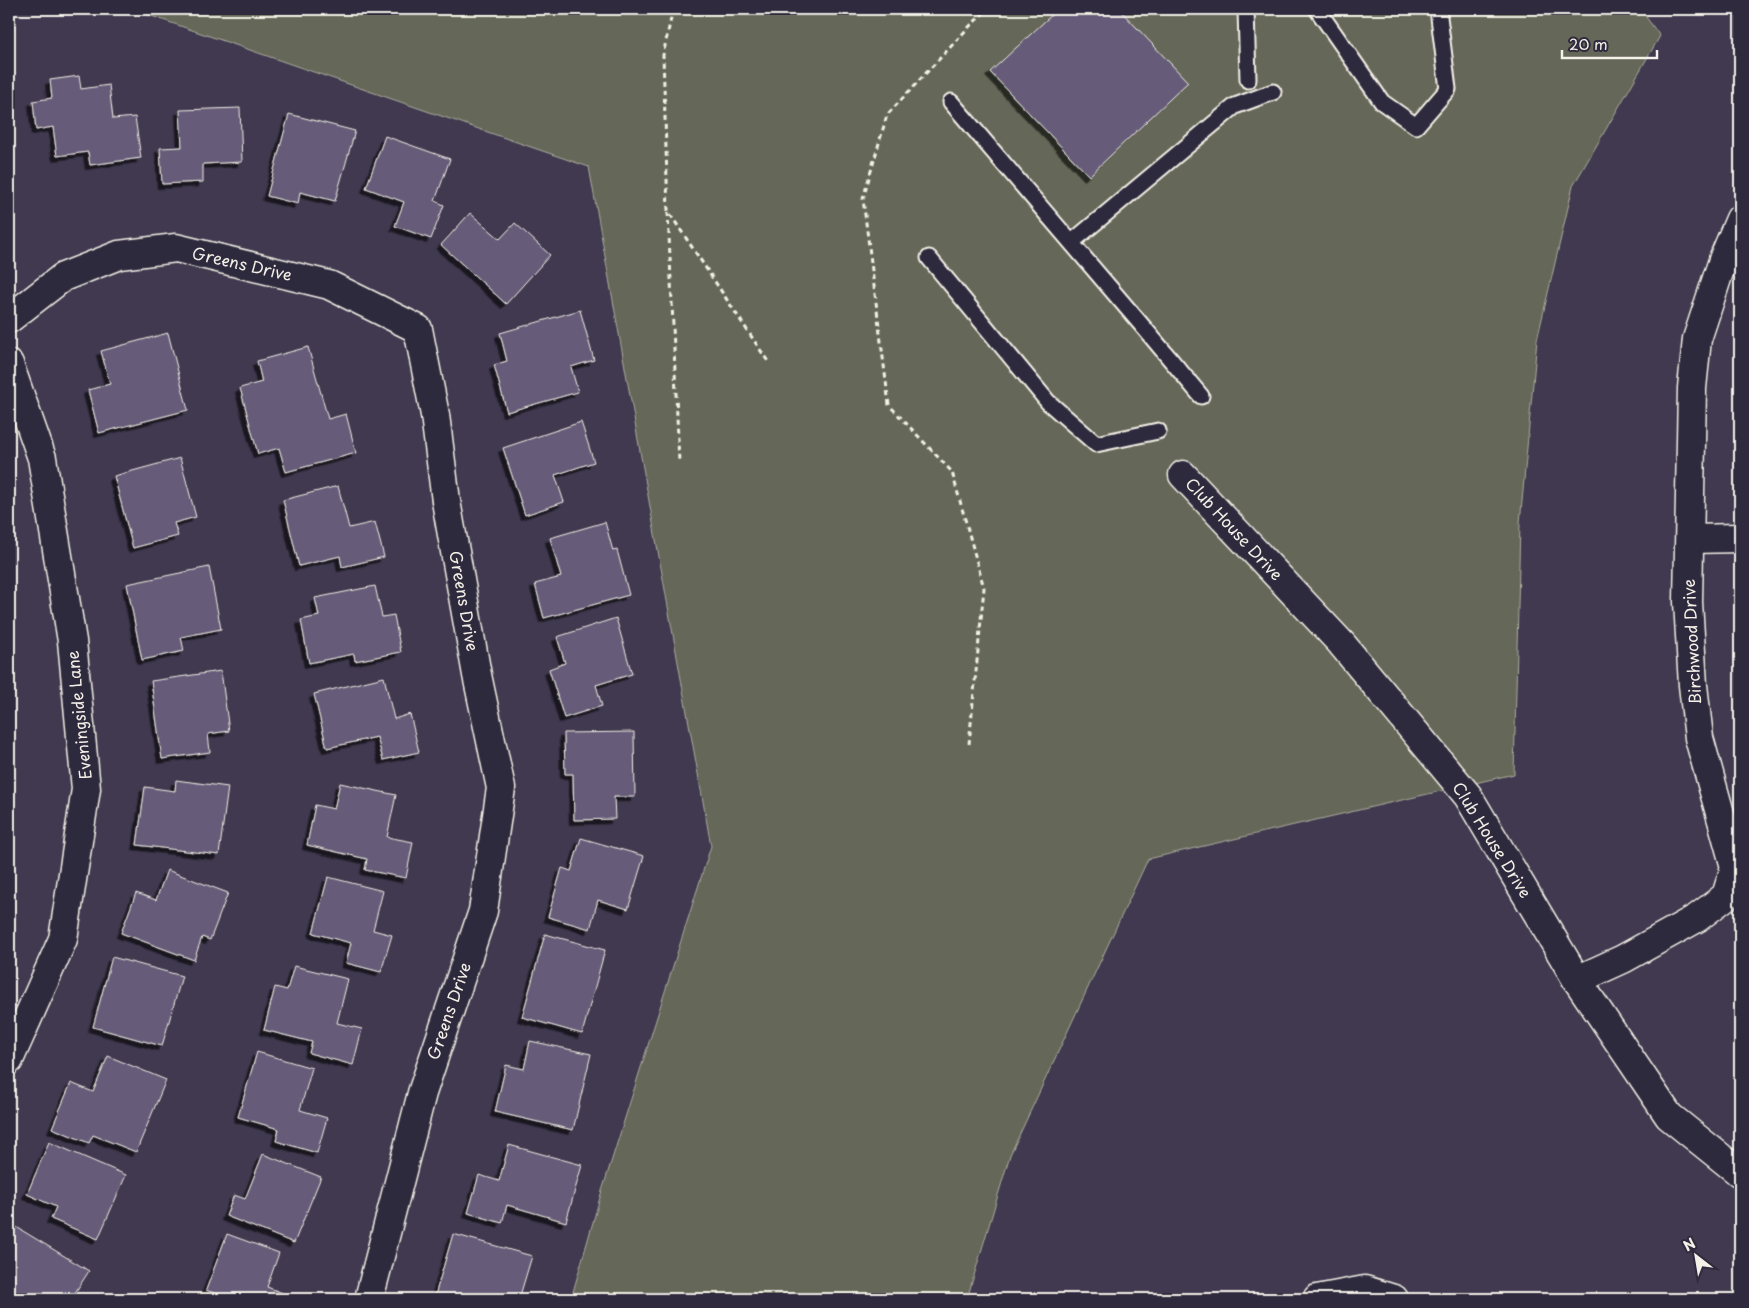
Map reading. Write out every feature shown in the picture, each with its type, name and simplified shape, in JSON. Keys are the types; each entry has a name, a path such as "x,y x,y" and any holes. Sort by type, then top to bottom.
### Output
{"street":[{"name":"Birchwood Drive","path":"1578,980 1623,959 1697,918 1726,896 1735,867 1699,738 1693,685 1688,602 1692,388 1698,339 1724,257 1740,219"},
{"name":"Greens Drive","path":"9,319 63,277 119,255 176,248 329,285 418,329 435,415 446,501 477,675 501,788 483,911 422,1093 369,1299"},
{"name":"Eveningside Lane","path":"9,364 42,458 72,641 86,789 63,939 9,1060"},
{"name":"Club House Drive","path":"1183,474 1341,643 1468,796 1578,980 1669,1116 1740,1173"},
{"path":"1690,539 1740,538"},
{"path":"1317,1299 1365,1290 1394,1299"}],"lane":[{"path":"1246,9 1248,80"},
{"path":"1317,9 1382,102 1416,126 1448,89 1438,9"},
{"path":"1072,242 1235,106 1273,92"},
{"path":"950,102 1072,242 1201,396"},
{"path":"928,258 1048,402 1096,444 1158,431"}],"path":[{"path":"673,9 663,55 679,462"},
{"path":"969,744 984,588 952,472 889,405 862,199 886,115 988,9"},
{"path":"668,211 769,363"}],"green space":[{"path":"131,9 1640,9 1660,36 1573,186 1537,340 1520,523 1514,774 1148,859 1010,1155 967,1299 571,1299 601,1194 711,846 589,167"}],"building":[{"path":"1058,9 1119,9 1188,82 1089,176 990,72"},
{"path":"79,76 81,89 109,85 113,119 135,117 141,158 90,165 88,152 57,156 53,127 36,130 33,101 52,98 50,80"},
{"path":"240,108 242,162 203,164 203,182 162,184 160,148 182,147 180,110"},
{"path":"289,114 355,131 335,201 300,192 298,204 267,196"},
{"path":"385,136 450,159 435,201 444,205 431,239 395,226 404,202 366,188"},
{"path":"470,213 500,239 515,223 550,255 506,304 441,245"},
{"path":"580,310 594,360 571,367 578,392 507,412 494,365 507,361 500,333"},
{"path":"168,333 188,410 99,433 88,390 110,384 101,351"},
{"path":"308,347 328,419 346,414 356,453 286,472 279,448 258,454 240,388 262,382 257,361"},
{"path":"581,422 594,462 555,475 564,502 525,515 503,448"},
{"path":"180,458 196,517 174,523 178,536 133,548 114,476"},
{"path":"338,486 349,528 375,522 384,557 342,567 340,556 299,566 283,500"},
{"path":"605,522 613,551 617,550 629,595 544,618 535,584 561,577 550,538"},
{"path":"209,567 221,629 181,637 184,651 142,660 127,584"},
{"path":"375,586 382,617 394,615 401,652 355,661 354,654 309,663 301,620 319,616 315,598"},
{"path":"616,618 632,674 596,685 602,706 564,718 549,669 565,663 557,637"},
{"path":"221,671 229,731 208,734 210,752 162,759 151,681"},
{"path":"384,677 394,719 410,714 419,752 383,760 377,737 327,748 314,694"},
{"path":"634,732 635,797 614,797 615,819 574,820 573,774 565,774 564,733"},
{"path":"176,780 228,787 219,855 137,845 145,787 175,791"},
{"path":"340,783 396,795 387,837 413,842 406,878 365,870 367,859 307,845 315,805 334,809"},
{"path":"581,838 644,856 628,909 598,900 590,929 548,917 562,868 571,871"},
{"path":"167,870 228,893 210,940 202,937 194,960 121,933 136,893 156,900"},
{"path":"328,877 383,891 373,930 392,935 381,972 346,963 351,943 313,933"},
{"path":"545,934 605,950 582,1034 522,1017"},
{"path":"112,957 182,976 162,1046 93,1027"},
{"path":"294,966 348,979 337,1023 362,1029 353,1065 309,1053 312,1042 264,1030 275,987 287,990"},
{"path":"530,1041 591,1054 573,1130 495,1112 506,1065 524,1069"},
{"path":"257,1052 312,1068 300,1110 327,1118 317,1153 276,1141 279,1129 238,1117"},
{"path":"108,1056 166,1080 136,1152 93,1135 89,1143 52,1128 71,1083 93,1092"},
{"path":"49,1142 126,1175 98,1239 51,1219 56,1207 27,1194"},
{"path":"509,1145 582,1165 566,1222 507,1205 502,1223 468,1213 479,1175 499,1181"},
{"path":"263,1154 321,1177 294,1243 226,1216 234,1195 245,1199"},
{"path":"13,1225 89,1271 71,1299 18,1299 9,1294 9,1281 13,1275 9,1273 9,1231"},
{"path":"227,1234 279,1253 267,1287 288,1295 287,1299 230,1299 206,1290"},
{"path":"453,1234 532,1256 519,1299 434,1299"}]}
